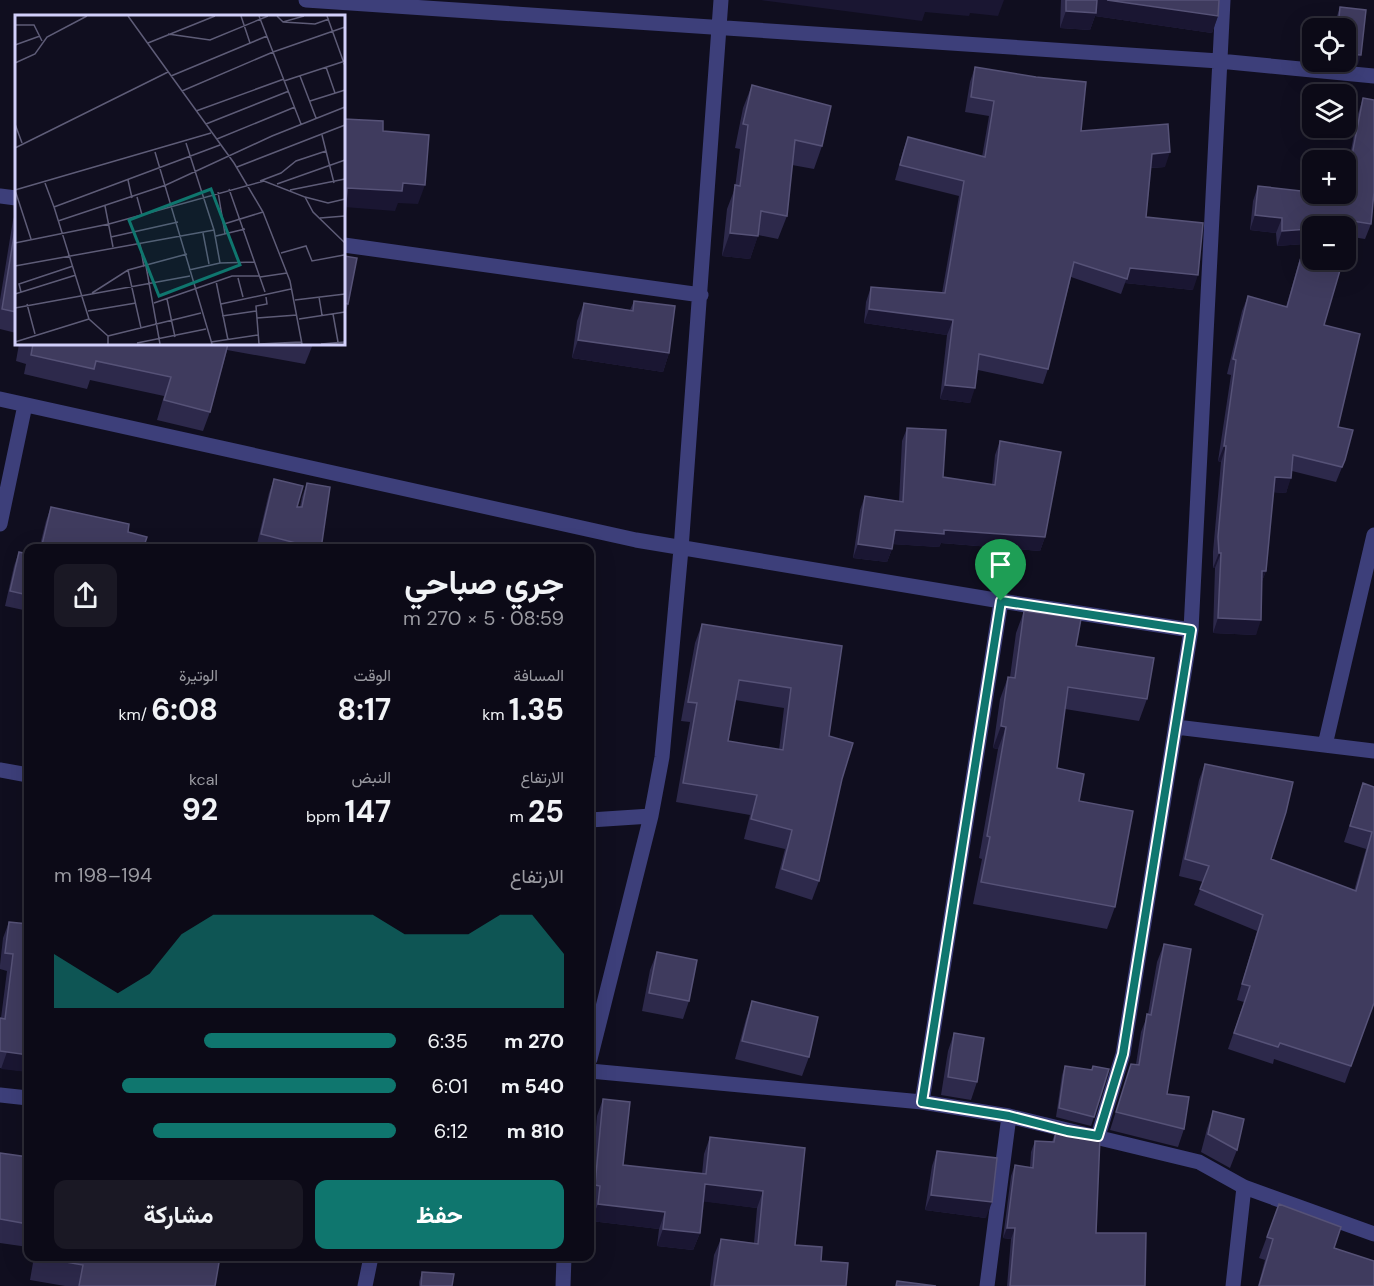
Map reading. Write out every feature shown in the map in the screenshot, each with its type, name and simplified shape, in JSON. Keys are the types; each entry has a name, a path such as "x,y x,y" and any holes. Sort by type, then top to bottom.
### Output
{"street":[{"path":"306,0 1219,61 1374,76"},
{"path":"594,1043 651,816 662,757 701,295 721,0"},
{"path":"1098,1136 1123,1054 1191,630 1223,0"},
{"path":"0,196 15,198"},
{"path":"345,244 701,295"},
{"path":"0,399 681,549 1191,630"},
{"path":"0,524 25,405"},
{"path":"1325,745 1368,585 1374,535"},
{"path":"922,1102 1001,601"},
{"path":"1176,727 1374,751"},
{"path":"0,770 24,774"},
{"path":"594,820 651,816"},
{"path":"594,1071 922,1102 1009,1116 1199,1162 1244,1187 1374,1234"},
{"path":"0,1095 24,1098"},
{"path":"987,1286 1009,1116"},
{"path":"1233,1286 1244,1187"},
{"path":"365,1286 370,1261"},
{"path":"564,1261 564,1286"}],"building":[{"path":"1066,0 1097,0 1096,13 1066,11"},
{"path":"1107,0 1219,0 1218,16"},
{"path":"1340,7 1366,10 1361,55 1356,55 1356,18 1339,18"},
{"path":"975,67 1086,82 1081,131 1168,124 1170,152 1152,154 1146,217 1203,223 1198,275 1130,268 1127,279 1074,262 1048,369 979,354 975,388 945,385 953,320 869,309 871,287 945,293 964,181 900,165 908,137 985,157 994,101 971,97"},
{"path":"752,85 831,106 822,146 795,140 787,216 761,211 758,236 730,233 735,185 740,186 748,125 743,124"},
{"path":"1363,98 1374,100 1374,192 1371,224 1356,222 1356,216 1302,216 1302,230 1282,231 1282,218 1255,215 1258,186 1302,191 1302,204 1356,204 1356,150 1353,150"},
{"path":"345,119 383,121 383,131 429,135 425,185 403,183 402,191 347,188 345,218"},
{"path":"15,229 15,312 2,309"},
{"path":"1302,254 1302,270 1340,270 1324,325 1360,334 1338,427 1353,430 1342,467 1293,455 1291,478 1275,477 1266,571 1262,571 1261,620 1218,618 1221,553 1219,553 1218,537 1226,446 1224,446 1236,360 1233,359 1248,296 1287,307"},
{"path":"345,256 357,258 348,304 345,303"},
{"path":"634,301 675,306 669,353 578,340 584,303 633,311"},
{"path":"33,345 228,345 210,412 164,400 171,377 96,361 94,369 31,355"},
{"path":"907,428 946,430 943,477 995,485 1000,441 1061,452 1045,537 944,530 944,534 895,530 892,549 858,544 865,496 903,502"},
{"path":"274,479 303,486 297,507 302,507 307,483 330,487 322,544 296,544 261,534"},
{"path":"51,507 129,524 128,532 147,537 145,544 42,544"},
{"path":"19,552 24,553 24,594 10,591"},
{"path":"1024,611 1081,619 1076,646 1154,658 1147,699 1068,687 1057,768 1084,774 1079,801 1133,811 1115,907 981,882 1006,727 1001,726 1008,677 1015,678"},
{"path":"702,624 842,646 829,736 853,743 842,779 819,881 782,869 792,830 751,819 757,795 683,783 697,703 688,702","holes":["739,680 791,688 783,750 728,741"]},
{"path":"1205,764 1293,782 1271,859 1356,891 1372,832 1350,826 1363,783 1374,787 1374,1003 1351,1066 1280,1043 1278,1047 1234,1033 1250,986 1242,984 1263,915 1200,889 1209,866 1185,859"},
{"path":"9,922 24,924 24,1054 0,1051 0,1018 5,1019 13,954 5,953"},
{"path":"1164,944 1191,949 1167,1094 1189,1097 1184,1129 1116,1112 1131,1064 1139,1065 1147,1014 1151,1015"},
{"path":"657,952 697,960 689,1001 649,993"},
{"path":"752,1001 818,1017 809,1057 742,1041"},
{"path":"954,1033 984,1038 977,1082 948,1077"},
{"path":"1065,1066 1092,1070 1093,1066 1109,1069 1094,1117 1059,1108"},
{"path":"603,1099 630,1102 623,1165 706,1174 710,1137 805,1148 795,1245 822,1247 821,1261 848,1263 846,1286 714,1286 721,1239 758,1244 763,1191 705,1184 700,1233 663,1229 665,1212 598,1204 600,1186 595,1185"},
{"path":"1213,1111 1244,1119 1237,1150 1208,1134"},
{"path":"1057,1126 1100,1137 1096,1233 1146,1233 1145,1286 1010,1286 1015,1228 1007,1228 1015,1165 1033,1168 1035,1141 1054,1142"},
{"path":"937,1151 997,1158 992,1202 931,1195"},
{"path":"0,1153 24,1156 24,1223 0,1219"},
{"path":"1279,1204 1341,1227 1334,1248 1374,1261 1374,1286 1259,1286 1273,1239 1267,1237"},
{"path":"60,1261 219,1261 215,1286 79,1286 83,1265"},
{"path":"422,1272 454,1274 452,1286 421,1286"},
{"path":"897,1281 936,1286 896,1286"}],"route":[{"path":"1001,601 1191,630 1123,1054 1098,1136 1067,1131 1009,1116 922,1102 1001,601"}]}
